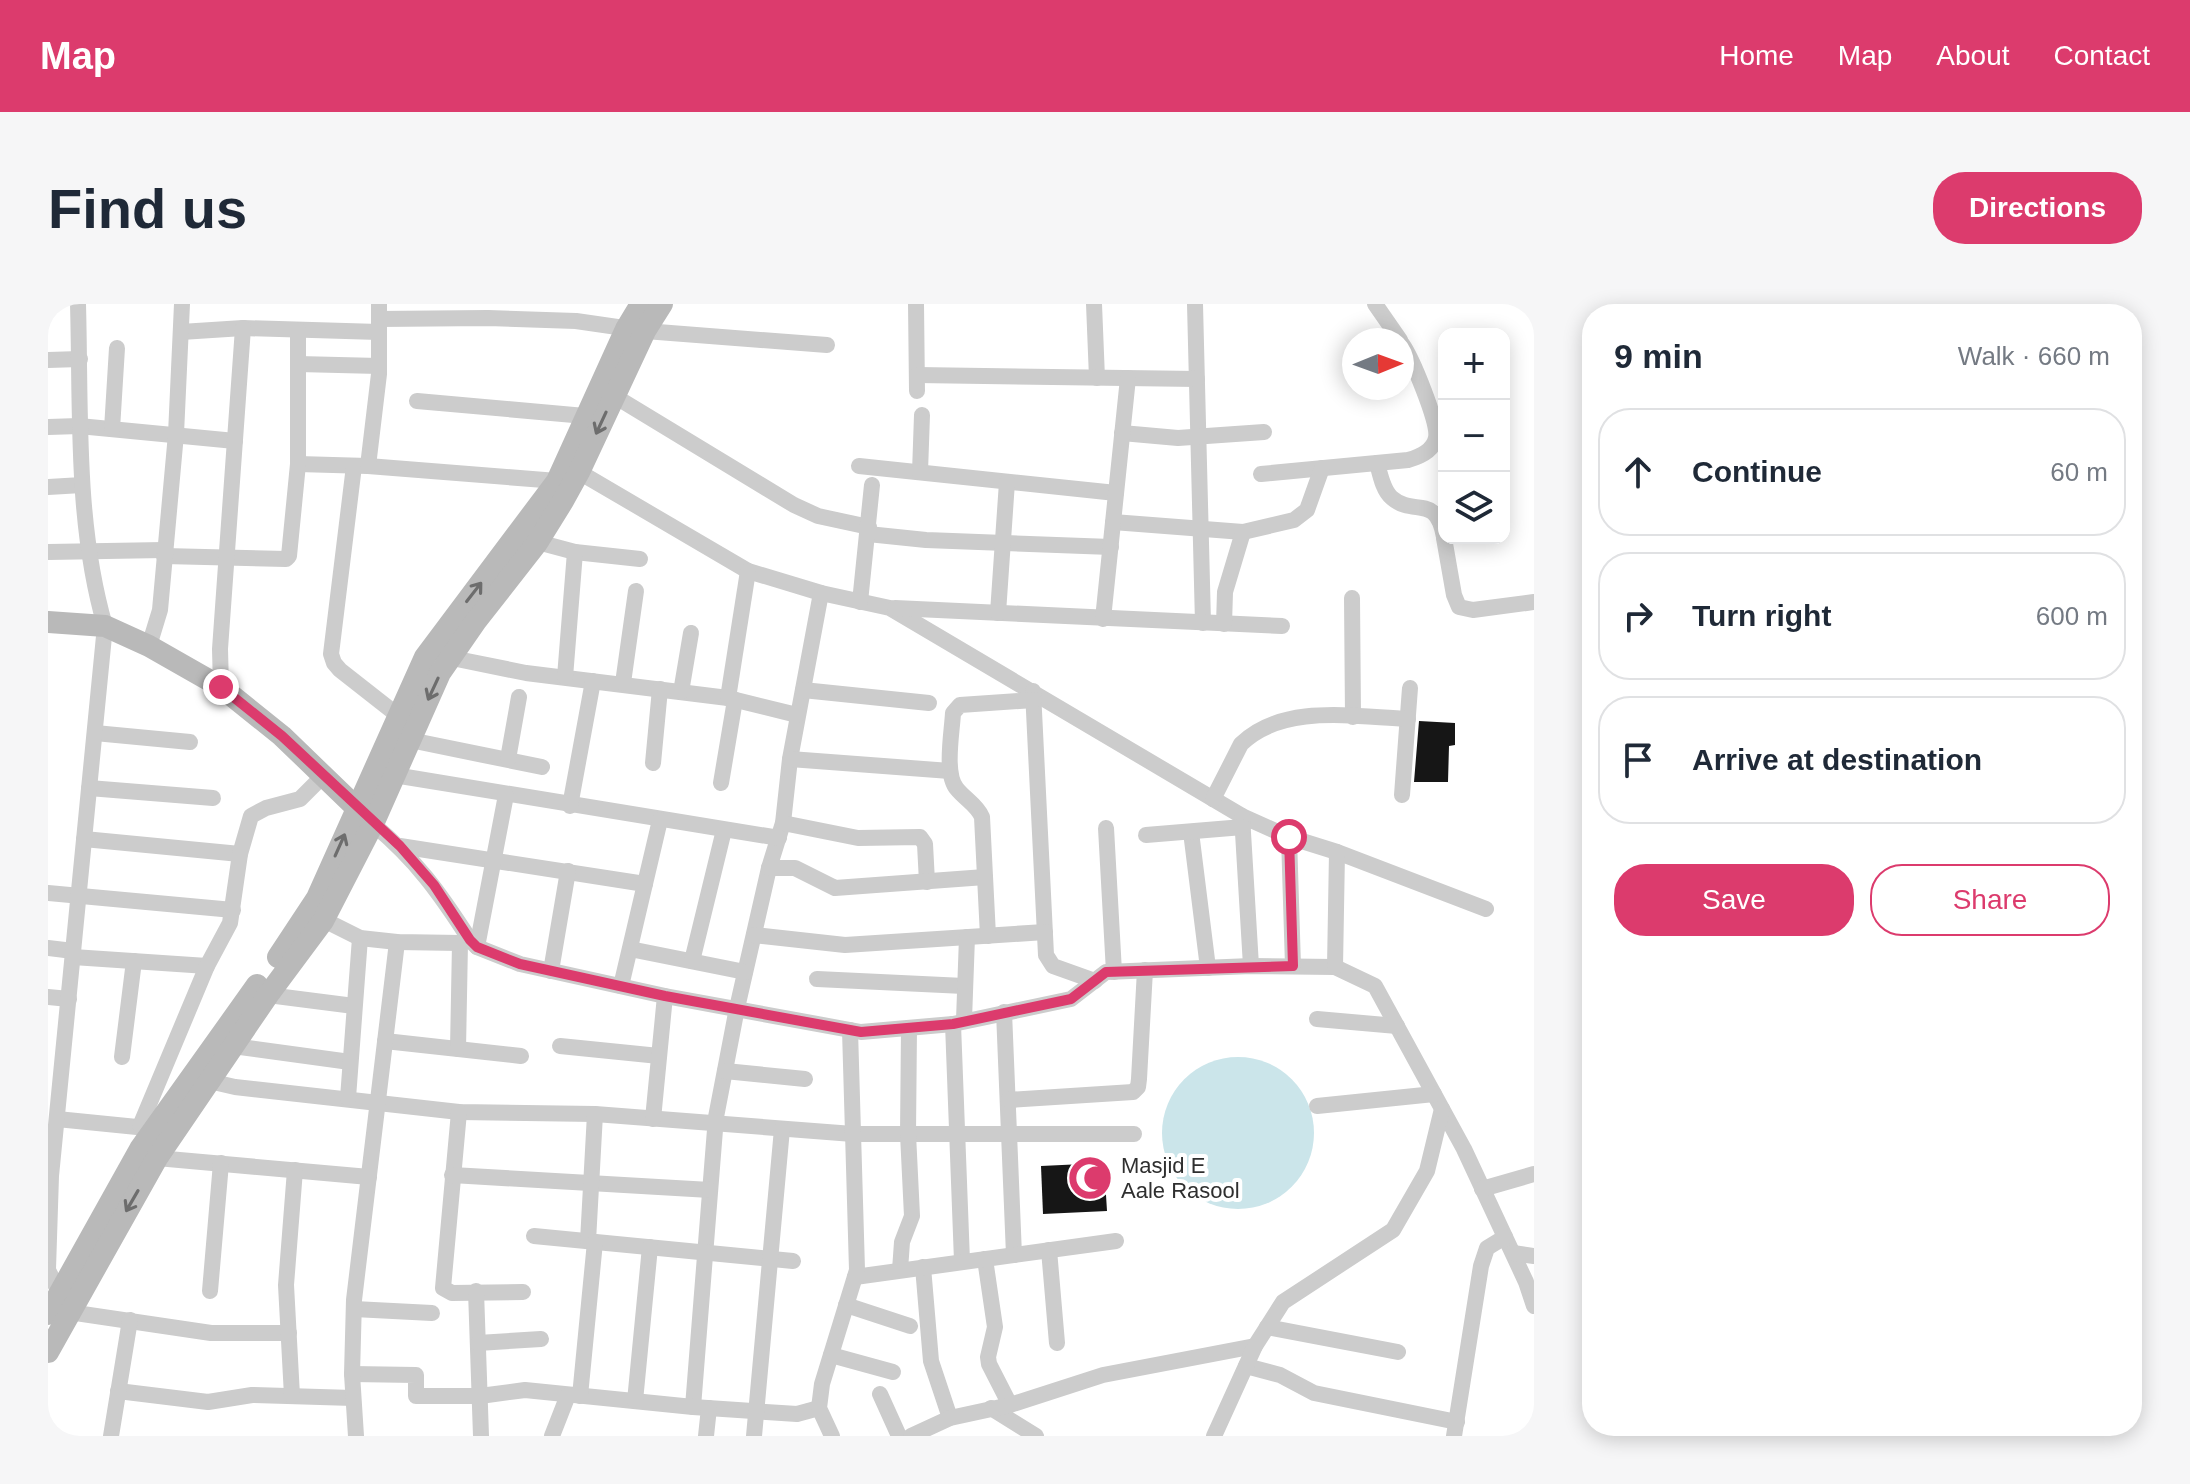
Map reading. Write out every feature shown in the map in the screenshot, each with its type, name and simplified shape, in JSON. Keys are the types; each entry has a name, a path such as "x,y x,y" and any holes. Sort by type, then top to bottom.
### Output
{"street":[{"path":"59,1306 48,1269 54,1125 105,626 95,591 82,485 78,304"},
{"path":"149,646 159,618 176,434 182,304"},
{"path":"576,321 577,304"},
{"path":"54,1125 156,1129 209,1081 268,995 316,917 408,728 567,474 635,330 641,304"},
{"path":"635,330 662,304"},
{"path":"916,304 917,383 1097,378 1197,379"},
{"path":"1094,304 1097,378"},
{"path":"1195,304 1203,623"},
{"path":"1375,304 1391,328"},
{"path":"181,332 243,328 298,330 379,318 488,311 635,330 827,345"},
{"path":"379,318 379,366 331,654 334,663 408,728 542,767"},
{"path":"221,687 220,649 243,328"},
{"path":"48,552 164,553 286,559 289,556 298,464 298,330"},
{"path":"112,429 117,348"},
{"path":"48,360 80,359"},
{"path":"298,364 379,366"},
{"path":"1261,474 1417,457 1432,447 1436,435 1414,366"},
{"path":"1103,619 1128,378"},
{"path":"567,474 585,416 607,392"},
{"path":"607,392 794,505 818,516 868,530 926,540 1111,547"},
{"path":"417,401 585,416"},
{"path":"920,472 922,415"},
{"path":"48,427 79,426 235,441"},
{"path":"1122,433 1164,438 1264,432"},
{"path":"1377,463 1389,495 1394,500 1433,512 1438,519"},
{"path":"298,464 567,474 748,571 821,593 890,608 1282,626"},
{"path":"859,466 1116,493"},
{"path":"1113,522 1243,532 1301,517 1307,510 1322,468"},
{"path":"998,613 1007,482"},
{"path":"48,487 82,485"},
{"path":"860,602 872,485"},
{"path":"1224,624 1225,592 1243,532"},
{"path":"527,538 575,552 640,559"},
{"path":"365,816 394,775 431,646 527,538"},
{"path":"1445,544 1459,607 1473,610 1534,602"},
{"path":"565,677 575,552"},
{"path":"721,783 748,571"},
{"path":"623,683 636,591"},
{"path":"706,1436 701,1408 705,1252 716,1124 737,1008 769,868 781,831 797,715 821,593"},
{"path":"1352,598 1353,717"},
{"path":"890,608 1033,696 1213,799 1242,822 1337,852 1486,909"},
{"path":"48,622 105,626 149,646 221,687 282,736 400,846 434,885 469,943"},
{"path":"681,692 691,633"},
{"path":"431,646 452,658 526,673 732,699 797,715"},
{"path":"570,806 593,681"},
{"path":"1402,795 1410,688"},
{"path":"653,763 660,689"},
{"path":"803,690 929,703"},
{"path":"988,936 982,817 954,785 950,771 955,708 1033,696"},
{"path":"1033,696 1049,961 1053,966 1095,981"},
{"path":"508,759 519,697"},
{"path":"1213,799 1235,754 1248,737 1294,717 1408,719"},
{"path":"95,733 190,742"},
{"path":"790,759 950,771"},
{"path":"394,775 724,830 858,838 920,837 925,844 927,882"},
{"path":"59,1306 157,1158 156,1129 207,966 230,923 248,823 255,813 300,799 323,776"},
{"path":"89,788 213,798"},
{"path":"458,1049 469,943 493,860 506,795"},
{"path":"621,986 660,820"},
{"path":"1146,835 1191,832 1242,822"},
{"path":"1242,822 1251,966"},
{"path":"1106,828 1114,972"},
{"path":"692,961 724,830"},
{"path":"1191,832 1208,968"},
{"path":"1289,837 1293,966"},
{"path":"84,839 240,854"},
{"path":"400,846 645,884"},
{"path":"1335,967 1337,852"},
{"path":"769,868 795,868 835,888 985,877"},
{"path":"551,971 568,871"},
{"path":"48,893 233,910"},
{"path":"316,917 360,938 469,943 520,964 665,996 861,1032 959,1022 1071,999 1106,972 1251,966 1335,967 1375,986 1482,1189 1534,1306"},
{"path":"49,1349 59,1306 131,1164 316,917"},
{"path":"754,935 845,945 1045,932"},
{"path":"962,1261 957,1135 959,1022 967,937"},
{"path":"348,1098 360,938"},
{"path":"356,1436 352,1374 354,1309 397,942"},
{"path":"48,948 134,961 207,966"},
{"path":"630,949 745,972"},
{"path":"122,1057 134,961"},
{"path":"1008,1100 1133,1092 1138,1087 1139,1079 1145,970"},
{"path":"817,979 964,986"},
{"path":"268,995 354,1006"},
{"path":"653,1119 665,996"},
{"path":"48,997 69,999"},
{"path":"1004,1012 1014,1255"},
{"path":"1317,1019 1397,1026"},
{"path":"900,1270 902,1242 912,1216 908,1134 909,1028"},
{"path":"832,1436 819,1408 822,1384 857,1270 850,1030"},
{"path":"385,1041 521,1056"},
{"path":"233,1046 350,1062"},
{"path":"560,1046 659,1056"},
{"path":"725,1071 805,1079"},
{"path":"209,1081 235,1087 459,1112 595,1114 853,1134 1134,1134"},
{"path":"1317,1106 1438,1102"},
{"path":"1214,1436 1255,1346 1283,1302 1393,1230 1427,1171 1438,1102"},
{"path":"459,1112 443,1288 452,1293 523,1292"},
{"path":"552,1436 574,1396 592,1241 595,1114"},
{"path":"754,1436 782,1129"},
{"path":"157,1158 369,1177"},
{"path":"210,1291 221,1163"},
{"path":"292,1396 286,1285 295,1170"},
{"path":"1482,1189 1534,1174"},
{"path":"452,1175 710,1190"},
{"path":"534,1236 793,1261"},
{"path":"1246,1366 1280,1375 1314,1393 1456,1429 1481,1266 1487,1248 1505,1237"},
{"path":"855,1277 1116,1241"},
{"path":"635,1401 650,1247"},
{"path":"1049,1250 1057,1343"},
{"path":"1513,1253 1534,1256"},
{"path":"985,1259 995,1327 989,1364 1010,1405"},
{"path":"923,1267 931,1361 950,1418"},
{"path":"476,1291 481,1436"},
{"path":"846,1305 910,1326"},
{"path":"59,1306 211,1333 289,1333"},
{"path":"354,1309 432,1313"},
{"path":"111,1436 130,1320"},
{"path":"1267,1327 1398,1352"},
{"path":"478,1343 541,1339"},
{"path":"911,1436 950,1418 1010,1405 1103,1375 1255,1346"},
{"path":"831,1355 893,1372"},
{"path":"352,1374 416,1375 416,1396 480,1396 525,1390 701,1408 797,1414 819,1408"},
{"path":"118,1391 208,1402 252,1395 353,1398"},
{"path":"880,1394 899,1436"},
{"path":"991,1408 1036,1436"}],"water":[{"path":"1238,1057 1267,1063 1292,1079 1308,1104 1314,1133 1308,1162 1292,1187 1267,1203 1238,1209 1209,1203 1184,1187 1168,1162 1162,1133 1168,1104 1184,1079 1209,1063"}],"building":[{"path":"1419,721 1455,723 1455,745 1449,746 1448,782 1414,782"},
{"name":"Masjid E Aale Rasool","path":"1104,1163 1107,1211 1043,1214 1041,1166"}],"place":[{"name":"Masjid E Aale Rasool","path":"1090,1178"}],"route":[{"path":"221,687 282,736 400,846 434,885 477,947 520,964 665,996 861,1032 953,1024 1071,999 1106,972 1293,966 1289,837"}]}
